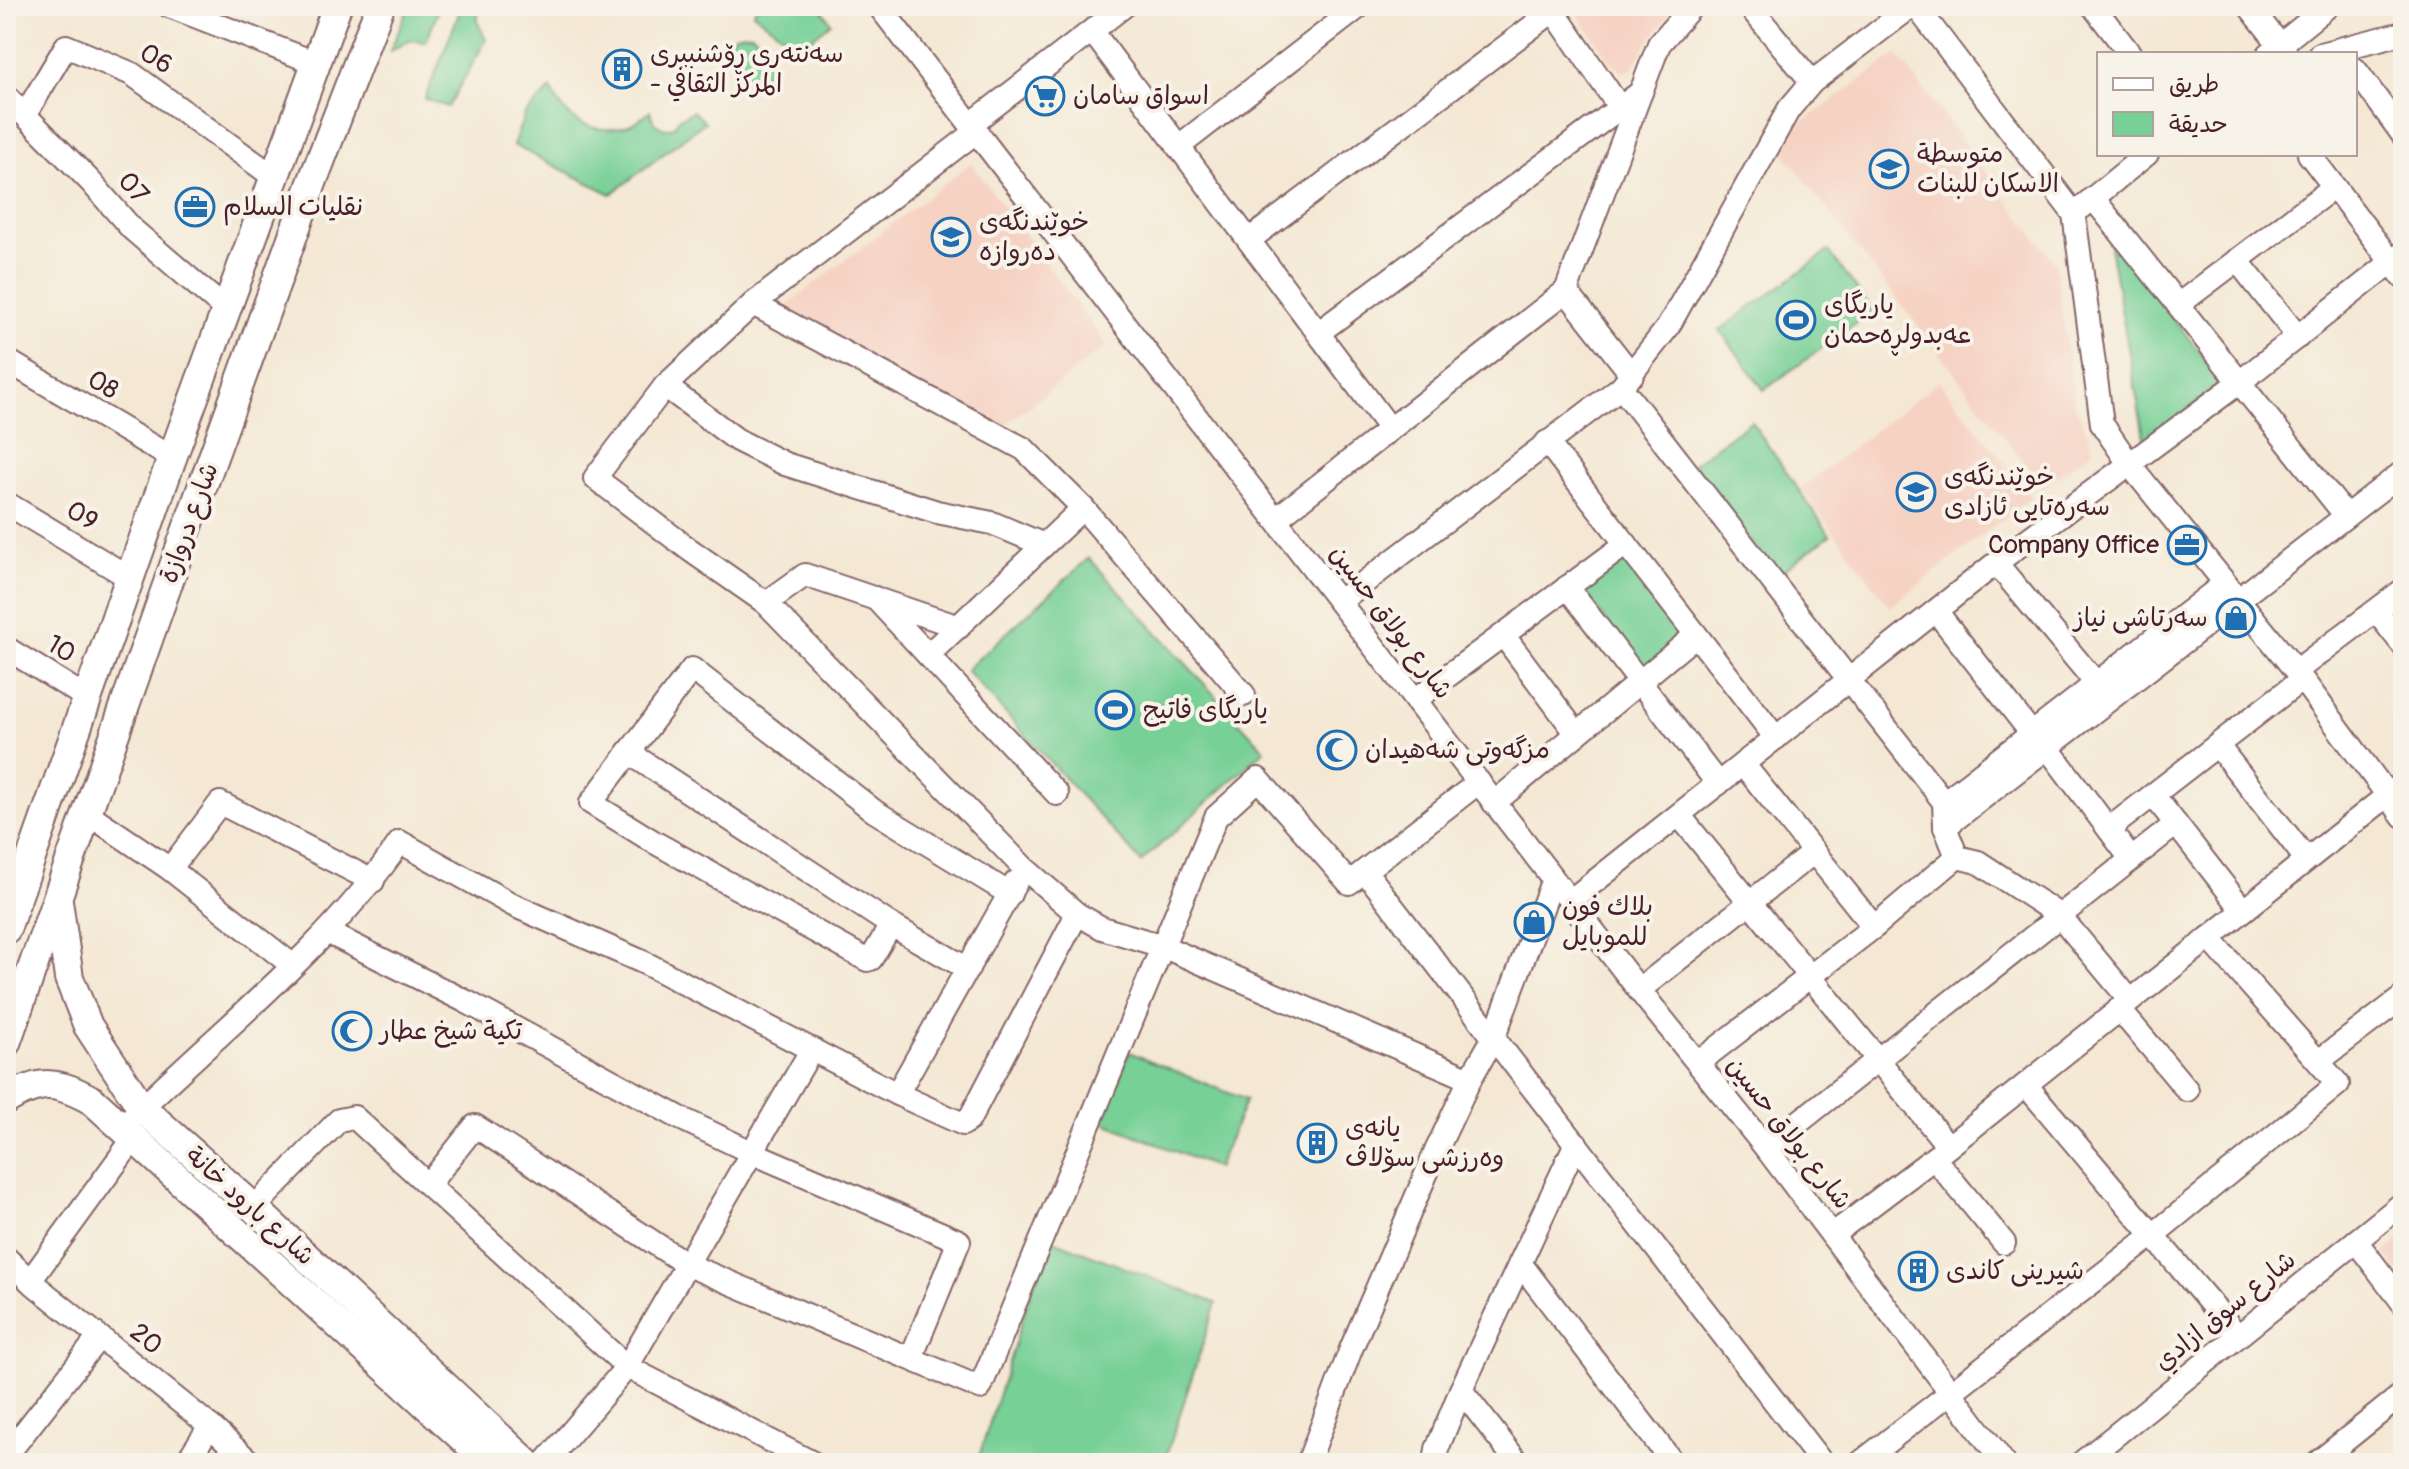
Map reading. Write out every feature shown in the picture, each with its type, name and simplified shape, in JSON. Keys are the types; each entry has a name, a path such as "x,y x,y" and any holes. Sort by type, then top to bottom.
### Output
{"main road":[{"name":"شارع دروازة","path":"6,929 172,458 337,6"},
{"name":"شارع دروازة","path":"6,1043 313,180 380,6"},
{"path":"119,608 155,620"},
{"name":"شارع بارود خانة","path":"57,896 69,978 133,1125 490,1463"},
{"name":"شارع بارود خانة","path":"6,1100 27,1088 48,1083 77,1092 133,1125 254,1208 527,1463"}],"street":[{"path":"169,6 316,63"},
{"path":"1124,6 753,304 665,386 595,478 766,603 1023,867 1077,914 1102,928 1162,946 1470,1079"},
{"path":"1178,147 1360,6"},
{"path":"1276,519 1566,291 1659,44 1692,6"},
{"path":"1749,6 1812,82"},
{"path":"1340,601 1626,381 1668,327 1789,109 1812,82 1914,6 2074,214 2102,424 2130,465 2231,592 2395,789 2403,816"},
{"path":"2093,6 2128,52"},
{"path":"2249,6 2279,51 2328,6"},
{"name":"شارع بولاق حسين","path":"881,7 1639,990 1766,1148 2004,1463"},
{"path":"1249,240 1551,8 1620,108"},
{"path":"1092,31 1390,429"},
{"path":"2335,52 2403,33"},
{"name":"06","path":"25,115 66,46 132,74 274,177"},
{"path":"2357,72 2403,135"},
{"path":"1318,333 1641,92"},
{"name":"07","path":"6,96 90,181 132,229 226,310"},
{"path":"2074,214 2145,156"},
{"path":"1570,901 1996,563 2399,264 2311,156"},
{"path":"2178,305 2334,187"},
{"path":"2093,198 2346,516"},
{"path":"2237,260 2298,337"},
{"path":"1566,291 1626,381 1944,802 1945,827 1957,857"},
{"path":"753,304 1024,449 1083,508 1244,695"},
{"name":"08","path":"6,360 172,458"},
{"path":"665,386 737,440 785,464 937,512 992,523 1044,545"},
{"path":"1547,442 1776,738"},
{"path":"1945,827 2040,740 2096,683 2346,516 2403,472"},
{"name":"09","path":"6,503 130,578"},
{"path":"928,655 1083,508"},
{"path":"1415,700 1626,544"},
{"path":"1996,563 2096,683"},
{"path":"766,603 805,575 959,627"},
{"path":"1567,587 1718,784"},
{"path":"2109,829 2218,746 2298,675 2403,590"},
{"path":"1944,802 2040,740 2231,592"},
{"path":"875,598 1057,794"},
{"path":"1936,611 2131,859"},
{"path":"2376,611 2403,645"},
{"path":"1494,803 1696,635"},
{"path":"1504,636 1577,734"},
{"name":"10","path":"6,648 87,698"},
{"path":"891,925 871,959 867,960 715,877 591,803 692,669 874,811 1010,894"},
{"path":"2218,746 2306,859"},
{"path":"628,752 891,925 968,969"},
{"path":"1743,764 1874,927"},
{"path":"429,1184 475,1126 688,1265 980,1388 1216,817 1258,779 1349,883 1479,782"},
{"path":"1832,1235 2026,1085 2395,789"},
{"path":"2154,796 2243,910"},
{"path":"170,869 220,803 373,881"},
{"path":"87,813 170,869 292,965"},
{"path":"1679,815 1876,1060 2004,1243"},
{"path":"1766,1148 2176,824"},
{"path":"30,1281 133,1125 327,932 373,881 400,842 513,905 645,963 897,1094 963,1124 969,1120 1077,914"},
{"path":"1639,990 1814,852"},
{"path":"1957,857 1978,862 2059,915 2187,1090"},
{"path":"1699,1062 1874,927 1957,857"},
{"path":"897,1094 1023,867"},
{"path":"1365,871 1822,1463"},
{"path":"1308,1463 1351,1349 1470,1079 1494,1037 1553,879"},
{"path":"327,932 467,1002 680,1118 753,1153 959,1241 911,1358"},
{"path":"1860,1463 2153,1235 2338,1084 2209,938"},
{"path":"2319,1061 2403,997"},
{"path":"545,1463 627,1367 812,1049"},
{"path":"2026,1085 2238,1336"},
{"path":"254,1208 339,1120 346,1116 354,1117 627,1367 801,1460"},
{"path":"1435,1463 1437,1449 1461,1390 1576,1143"},
{"name":"شارع سوق ازادي","path":"2081,1463 2403,1203"},
{"path":"2356,1241 2403,1303"},
{"name":"20","path":"6,1258 251,1463"},
{"path":"1520,1263 1673,1463"},
{"path":"6,1456 99,1337"},
{"path":"1461,1390 1518,1463"},
{"path":"2317,1463 2403,1394"},
{"path":"186,1463 210,1426"}],"shaded area":[{"path":"1571,6 1677,6 1650,39 1633,67 1625,72 1612,64"},
{"path":"1897,54 2055,263 2074,402 2094,450 2043,487 1775,142"},
{"name":"خوێندنگەی دەروازە","path":"971,163 1107,345 999,430 779,311"},
{"name":"خوێندنگەی سەرەتایی ئازادی","path":"1939,381 2031,497 1890,607 1801,488"},
{"path":"2403,1238 2403,1277 2384,1253"}],"green space":[{"path":"409,6 440,6 426,42 410,40 390,51"},
{"path":"462,6 478,10 478,23 486,40 448,107 425,99"},
{"path":"758,6 820,6 831,23 800,48 753,13"},
{"path":"752,34 766,44 771,62 764,78 748,86 722,46 735,35"},
{"path":"551,89 569,115 594,128 623,127 650,111 654,123 664,129 673,127 680,118 693,111 705,122 611,194 513,145 525,114"},
{"path":"2108,235 2223,382 2145,443"},
{"name":"یاریگای عەبدولڕەحمان","path":"1829,251 1873,311 1764,390 1720,330"},
{"path":"1751,421 1830,535 1776,576 1693,464"},
{"name":"یاریگای فاتیح","path":"1089,558 1265,750 1141,862 966,670"},
{"path":"1623,558 1678,631 1678,643 1643,671 1582,589"},
{"path":"1129,1052 1246,1100 1217,1168 1102,1122"},
{"path":"1048,1238 1216,1303 1164,1463 977,1463"}],"place":[{"name":"سەنتەری ڕۆشنبیری - المرکز الثقافي","path":"622,69"},
{"name":"اسواق سامان","path":"1045,96"},
{"name":"متوسطة الاسكان للبنات","path":"1889,169"},
{"name":"نقليات السلام","path":"195,207"},
{"name":"خوێندنگەی دەروازە","path":"951,237"},
{"name":"یاریگای عەبدولڕەحمان","path":"1796,320"},
{"name":"خوێندنگەی سەرەتایی ئازادی","path":"1916,492"},
{"name":"Company Office","path":"2187,545"},
{"name":"سەرتاشی نیاز","path":"2236,618"},
{"name":"یاریگای فاتیح","path":"1115,710"},
{"name":"مزگەوتی شەهیدان","path":"1337,750"},
{"name":"بلاك فون للموبايل","path":"1534,922"},
{"name":"تكية شيخ عطار","path":"352,1031"},
{"name":"یانەی وەرزشی سۆلاڤ","path":"1317,1143"},
{"name":"شیرینی کاندی","path":"1918,1271"}]}
